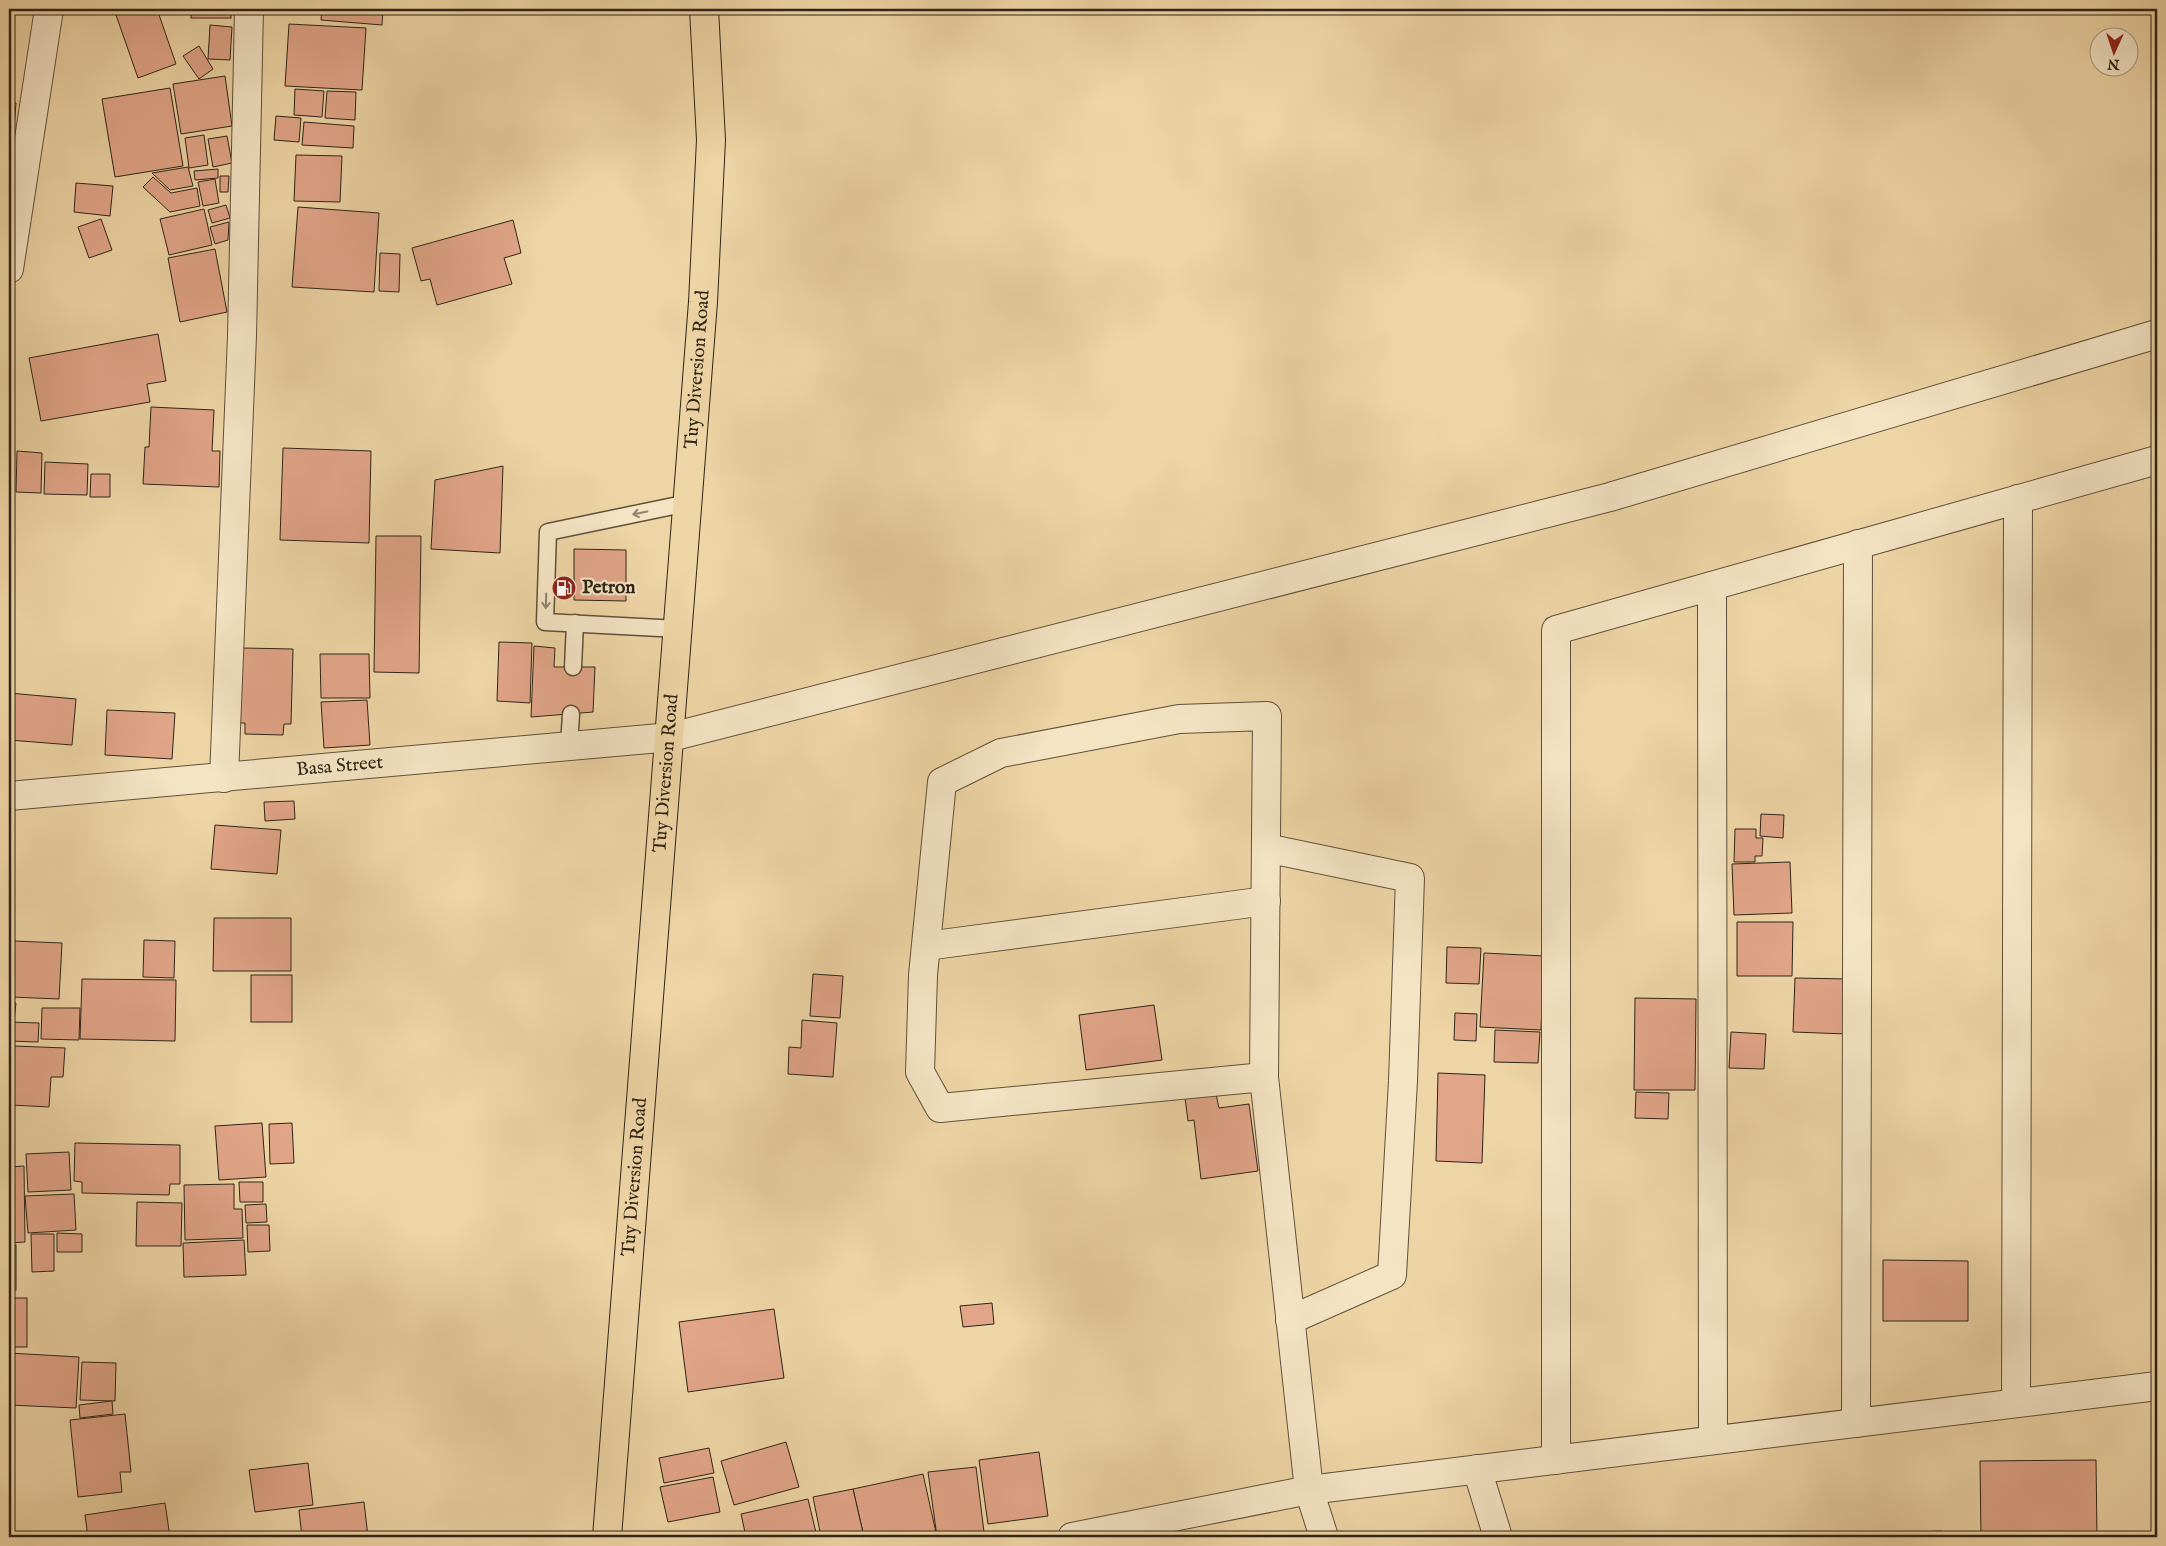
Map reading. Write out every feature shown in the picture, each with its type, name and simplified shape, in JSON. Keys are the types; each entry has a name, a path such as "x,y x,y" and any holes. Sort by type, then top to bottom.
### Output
{"main road":[{"name":"Tuy Diversion Road","path":"607,1537 671,737 703,302 711,140 704,9"}],"street":[{"path":"9,269 50,9"},
{"path":"224,778 242,336 249,9"},
{"name":"Basa Street","path":"9,796 671,737 1610,497 2157,334"},
{"path":"1556,1460 1556,630 2157,460"},
{"path":"2016,1403 2018,500"},
{"path":"1856,1423 1858,544"},
{"path":"1712,586 1713,1440"},
{"path":"1264,1077 940,1108 920,1072 926,946 942,782 1001,754 1179,719 1268,716 1264,1077 1308,1490 1324,1537"},
{"path":"1266,848 1410,878 1403,1081 1392,1275 1290,1320"},
{"path":"926,946 1266,901"},
{"path":"1072,1537 1308,1490 2157,1386"},
{"path":"1477,1469 1498,1537"}],"lane":[{"path":"679,629 546,622 548,532 688,503"},
{"path":"573,667 575,623"},
{"path":"569,746 571,714"}],"building":[{"path":"135,9 157,9 176,64 138,78 116,15"},
{"path":"191,9 231,9 231,18 191,18"},
{"path":"322,9 383,9 382,25 321,20"},
{"path":"289,24 366,28 362,90 285,86"},
{"path":"210,25 232,27 230,60 208,59"},
{"path":"199,46 213,69 199,79 183,56"},
{"path":"225,76 232,126 181,134 173,84"},
{"path":"170,88 183,166 115,177 102,99"},
{"path":"295,89 324,91 322,117 294,115"},
{"path":"327,91 356,92 355,120 325,118"},
{"path":"9,103 16,103 14,127 9,127"},
{"path":"276,116 301,118 299,142 274,140"},
{"path":"304,122 354,126 353,148 302,145"},
{"path":"204,135 208,165 189,168 185,138"},
{"path":"227,136 232,163 213,167 208,139"},
{"path":"296,155 342,156 340,202 294,201"},
{"path":"188,167 193,186 170,190 152,173"},
{"path":"218,169 218,178 195,180 194,171"},
{"path":"220,176 229,176 228,192 220,192"},
{"path":"153,177 171,193 197,188 200,206 170,212 143,187"},
{"path":"215,179 219,203 203,206 198,182"},
{"path":"76,183 113,186 110,216 74,212"},
{"path":"226,205 230,218 212,223 208,210"},
{"path":"298,207 379,213 374,292 292,287"},
{"path":"204,209 212,245 169,255 160,219"},
{"path":"101,219 112,250 89,258 78,227"},
{"path":"513,220 521,253 504,258 512,284 437,305 430,279 421,281 412,248"},
{"path":"229,222 228,240 215,244 210,227"},
{"path":"215,249 227,312 180,322 168,258"},
{"path":"380,253 400,254 399,292 379,291"},
{"path":"158,334 166,381 147,384 150,402 41,421 29,358"},
{"path":"151,407 214,410 212,451 220,451 219,487 143,484 145,447 149,447"},
{"path":"283,448 371,451 369,543 280,540"},
{"path":"17,451 42,453 41,493 16,492"},
{"path":"45,462 88,464 87,495 44,494"},
{"path":"503,466 500,553 431,549 435,480"},
{"path":"91,474 110,474 110,497 90,497"},
{"path":"376,536 421,536 419,673 374,672"},
{"path":"574,549 626,550 626,601 574,600"},
{"path":"499,642 532,643 530,703 497,701"},
{"path":"534,646 555,648 554,667 595,667 593,712 531,717"},
{"path":"242,648 293,649 291,724 284,724 283,735 245,734 245,723 240,723"},
{"path":"320,654 369,654 370,698 321,698"},
{"path":"9,693 76,699 72,745 9,740"},
{"path":"367,700 370,745 324,748 321,702"},
{"path":"107,710 175,713 172,759 105,755"},
{"path":"294,801 295,819 265,821 264,802"},
{"path":"1761,814 1784,815 1783,838 1760,836"},
{"path":"215,825 281,830 277,874 211,869"},
{"path":"1735,829 1756,829 1756,838 1763,838 1762,856 1755,856 1755,862 1734,862"},
{"path":"1790,862 1792,913 1734,915 1732,864"},
{"path":"214,918 291,918 291,971 213,971"},
{"path":"1737,922 1793,922 1792,976 1737,976"},
{"path":"144,940 175,941 174,978 143,977"},
{"path":"14,941 62,943 59,999 11,997"},
{"path":"1447,947 1481,948 1479,984 1446,983"},
{"path":"1484,953 1544,956 1541,1030 1480,1027"},
{"path":"813,974 843,976 840,1018 810,1016"},
{"path":"251,975 292,975 292,1022 251,1022"},
{"path":"1795,978 1849,979 1847,1034 1793,1032"},
{"path":"82,979 176,980 175,1041 80,1039"},
{"path":"1635,998 1696,999 1695,1090 1634,1090"},
{"path":"9,1003 16,1003 14,1021 9,1021"},
{"path":"1154,1005 1162,1060 1086,1070 1079,1015"},
{"path":"42,1008 80,1008 79,1040 41,1039"},
{"path":"1455,1013 1477,1014 1476,1041 1454,1040"},
{"path":"802,1020 837,1023 833,1077 788,1074 789,1047 801,1048"},
{"path":"9,1022 39,1023 38,1042 9,1041"},
{"path":"1495,1030 1540,1032 1538,1063 1494,1062"},
{"path":"1731,1032 1766,1034 1764,1069 1729,1068"},
{"path":"14,1046 65,1048 63,1077 51,1077 49,1107 11,1105"},
{"path":"1438,1073 1485,1075 1482,1163 1436,1161"},
{"path":"1636,1092 1669,1093 1668,1119 1635,1118"},
{"path":"1216,1094 1219,1108 1249,1104 1258,1171 1201,1179 1194,1120 1188,1121 1185,1098"},
{"path":"262,1123 266,1177 219,1180 215,1126"},
{"path":"292,1123 294,1163 270,1164 269,1124"},
{"path":"75,1143 180,1145 180,1184 170,1184 169,1195 82,1193 82,1182 74,1181"},
{"path":"69,1152 71,1190 28,1192 26,1154"},
{"path":"24,1166 25,1242 9,1243 9,1167"},
{"path":"239,1182 263,1182 263,1202 240,1202"},
{"path":"234,1184 234,1209 242,1209 243,1238 185,1240 184,1185"},
{"path":"74,1194 76,1230 28,1233 25,1196"},
{"path":"137,1202 182,1203 181,1246 136,1246"},
{"path":"266,1204 267,1222 246,1223 245,1205"},
{"path":"247,1225 269,1225 270,1251 248,1252"},
{"path":"57,1233 82,1234 82,1252 57,1252"},
{"path":"31,1234 54,1234 54,1271 32,1272"},
{"path":"244,1240 246,1275 184,1277 183,1243"},
{"path":"9,1245 16,1245 16,1290 9,1290"},
{"path":"1883,1260 1968,1261 1968,1321 1883,1321"},
{"path":"9,1298 27,1298 27,1347 9,1347"},
{"path":"992,1303 994,1324 963,1327 960,1306"},
{"path":"774,1309 784,1378 688,1392 679,1322"},
{"path":"9,1353 79,1357 76,1408 9,1405"},
{"path":"82,1362 116,1363 115,1401 80,1400"},
{"path":"112,1401 113,1414 80,1418 79,1405"},
{"path":"125,1414 131,1472 120,1472 122,1492 78,1497 70,1420"},
{"path":"786,1442 799,1487 734,1505 721,1461"},
{"path":"709,1448 714,1473 664,1483 659,1458"},
{"path":"1039,1452 1048,1516 988,1524 979,1460"},
{"path":"2096,1460 2097,1537 1981,1537 1980,1461"},
{"path":"308,1463 313,1505 255,1512 249,1470"},
{"path":"976,1467 984,1532 937,1537 928,1472"},
{"path":"923,1474 937,1537 864,1537 853,1489"},
{"path":"713,1477 720,1512 668,1522 660,1487"},
{"path":"853,1489 864,1537 821,1537 813,1497"},
{"path":"808,1499 817,1537 746,1537 741,1514"},
{"path":"364,1502 368,1537 302,1537 299,1510"},
{"path":"165,1503 170,1537 88,1537 85,1515"},
{"path":"1942,1531 1943,1537 1850,1537 1850,1535"}],"place":[{"name":"Petron","path":"564,588"}]}
